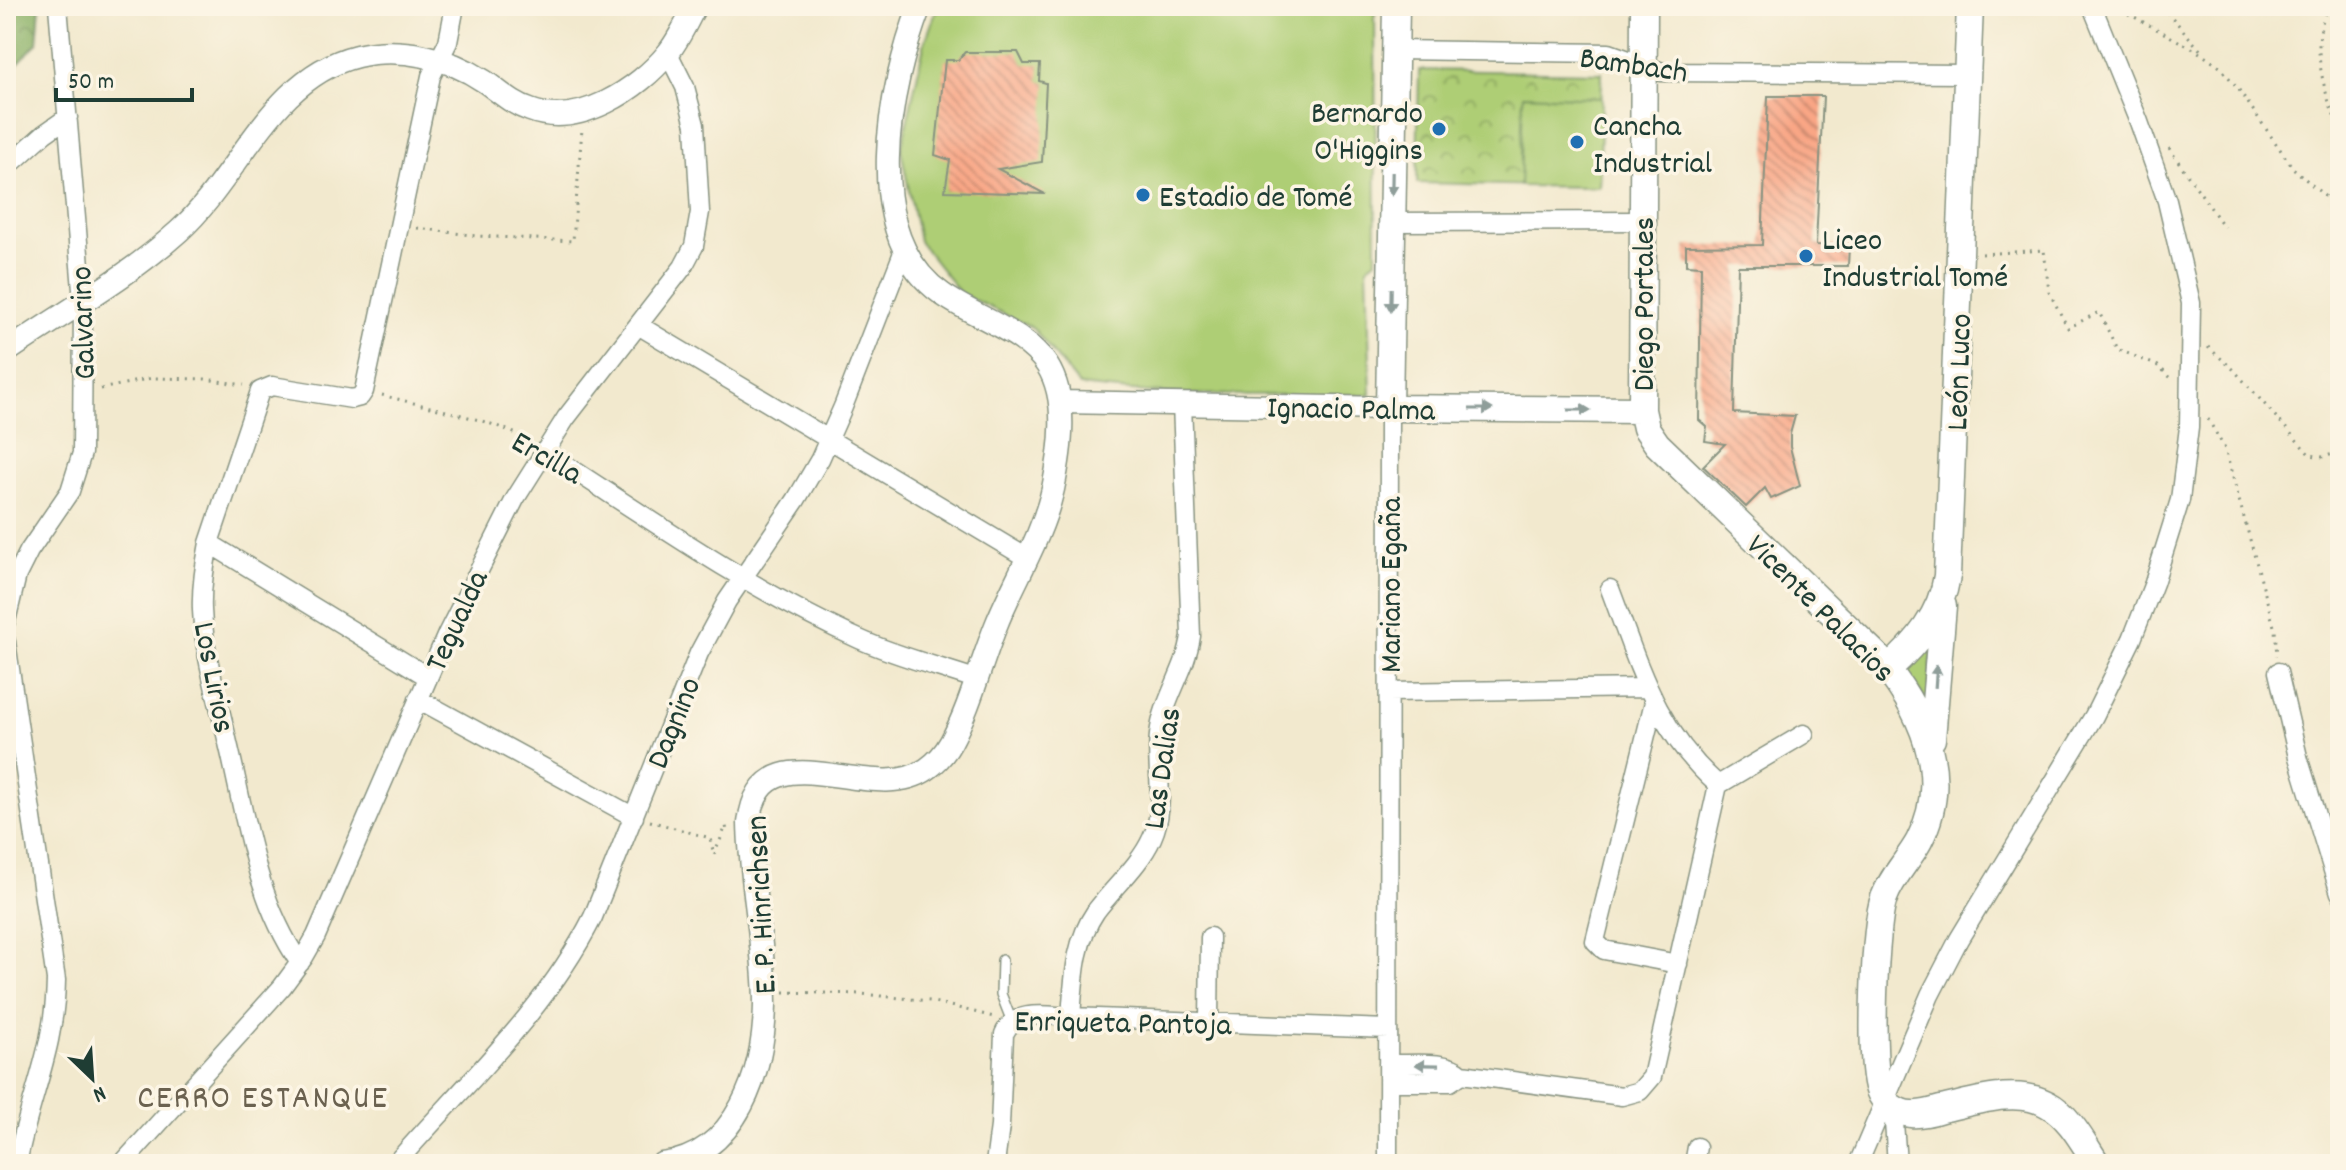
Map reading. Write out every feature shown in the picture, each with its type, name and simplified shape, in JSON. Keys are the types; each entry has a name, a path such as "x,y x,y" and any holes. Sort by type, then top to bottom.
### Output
{"main road":[{"name":"Mariano Egaña","path":"1389,408 1396,6"},
{"name":"Diego Portales","path":"1642,410 1644,6"},
{"name":"León Luco","path":"1888,669 1925,630 1944,596 1950,547 1970,6"},
{"name":"Ignacio Palma","path":"1389,408 1642,410"},
{"name":"Vicente Palacios","path":"1642,410 1646,428 1657,444 1888,669 1914,707 1931,754 1933,792 1926,826 1888,888 1879,917 1876,1059 1878,1087 1890,1105"},
{"path":"1931,754 1944,596"},
{"path":"1890,1105 1916,1115 1980,1100 2033,1098 2061,1113 2097,1164"}],"street":[{"name":"Galvarino","path":"6,621 11,591 23,563 76,479 82,453 83,301 58,6"},
{"path":"263,388 272,386 352,399 360,397 364,391 402,226 431,76 448,42 455,6"},
{"path":"6,352 161,246 193,218 216,193 273,113 305,82 335,64 361,55 410,54 440,59 464,69 513,103 539,114 560,115 584,110 631,87 668,53 695,6"},
{"path":"920,6 901,63 890,142 892,210 904,250 919,273 939,292 1031,347 1053,377 1060,402"},
{"path":"1858,1164 1890,1105 1930,995 1959,939 2094,716 2132,639 2154,583 2180,500 2189,427 2191,303 2167,201 2092,6"},
{"name":"Bambach","path":"1395,50 1609,53 1662,72 1968,74"},
{"name":"Tegualda","path":"122,1164 300,963 316,936 418,699 488,548 544,451 689,257 699,224 699,161 693,113 685,87 668,53"},
{"path":"6,168 68,117"},
{"path":"1391,222 1643,221"},
{"name":"Dagnino","path":"395,1164 533,1010 568,963 593,917 699,653 742,577 796,500 829,440 904,250"},
{"path":"638,325 1027,558"},
{"name":"Los Lirios","path":"263,388 257,395 209,543 202,599 207,652 263,893 277,926 300,963"},
{"name":"Ignacio Palma","path":"1060,402 1389,408"},
{"name":"E. P. Hinrichsen","path":"662,1164 684,1159 707,1148 730,1125 739,1112 760,1043 764,991 749,832 750,813 761,788 776,776 794,772 876,782 902,781 936,763 951,743 999,618 1046,515 1059,456 1060,402"},
{"name":"Las Dalias","path":"1071,1017 1074,972 1082,937 1096,912 1148,846 1158,819 1159,733 1191,636 1182,404"},
{"name":"Mariano Egaña","path":"1388,1164 1389,408"},
{"name":"Ercilla","path":"544,451 742,577 862,640 975,679"},
{"path":"209,543 428,677"},
{"path":"1610,589 1651,695 1685,752 1718,785"},
{"path":"6,642 56,980 48,1052 17,1164"},
{"path":"2278,672 2298,757 2340,893"},
{"path":"1389,692 1651,695"},
{"path":"1651,695 1595,941 1604,950 1678,964"},
{"path":"418,699 634,817"},
{"path":"1388,1073 1450,1066 1462,1074 1622,1096 1640,1091 1652,1077 1718,785 1804,734"},
{"path":"1209,1022 1210,937"},
{"name":"Enriqueta Pantoja","path":"1012,1022 1027,1016 1388,1029"},
{"path":"995,1164 1004,1034 1012,1022"},
{"path":"1890,1105 1897,1164"}],"lane":[{"path":"1002,960 1001,994 1012,1022"}],"path":[{"path":"2114,6 2220,67 2293,168 2340,210"},
{"path":"2162,6 2205,56"},
{"path":"2329,6 2320,30 2320,54 2328,98 2340,130"},
{"path":"402,226 477,236 573,241 584,110"},
{"path":"2169,148 2224,227"},
{"path":"1961,255 2044,250 2049,292 2068,328 2099,312 2117,349 2158,366 2189,396 2213,426 2225,449 2275,630 2278,672"},
{"path":"2202,340 2233,369 2310,455 2323,457 2340,452"},
{"path":"84,393 152,378 205,379 263,388"},
{"name":"Ercilla","path":"364,391 521,436 544,451"},
{"path":"634,817 710,838 714,855 726,826 730,837"},
{"name":"Enriqueta Pantoja","path":"764,991 861,994 930,1001 1012,1022"}],"green space":[{"path":"6,6 40,6 37,43 6,76"},
{"name":"Estadio de Tomé","path":"938,6 1375,6 1376,260 1367,267 1371,395 1189,394 1080,386 1032,327 961,294 919,241 901,150 924,45"},
{"path":"1419,70 1602,73 1599,187 1417,183"},
{"path":"1523,95 1602,98 1599,187 1520,186"},
{"path":"1933,643 1928,705 1906,671"}],"building":[{"path":"965,52 1018,52 1024,64 1040,64 1039,81 1046,83 1042,162 998,169 1045,194 945,191 950,160 935,155 945,60 958,60"},
{"name":"Liceo Industrial Tomé","path":"1768,96 1823,96 1816,245 1849,246 1848,266 1738,266 1734,413 1795,416 1790,447 1800,486 1771,499 1765,488 1746,507 1703,466 1725,444 1705,441 1707,427 1699,420 1701,266 1686,265 1686,246 1762,245"}],"place":[{"name":"Bernardo O'Higgins","path":"1439,129"},
{"name":"Cancha Industrial","path":"1577,142"},
{"name":"Estadio de Tomé","path":"1143,195"},
{"name":"Liceo Industrial Tomé","path":"1806,256"}],"district":[{"name":"CERRO ESTANQUE","path":"263,1095"}]}
